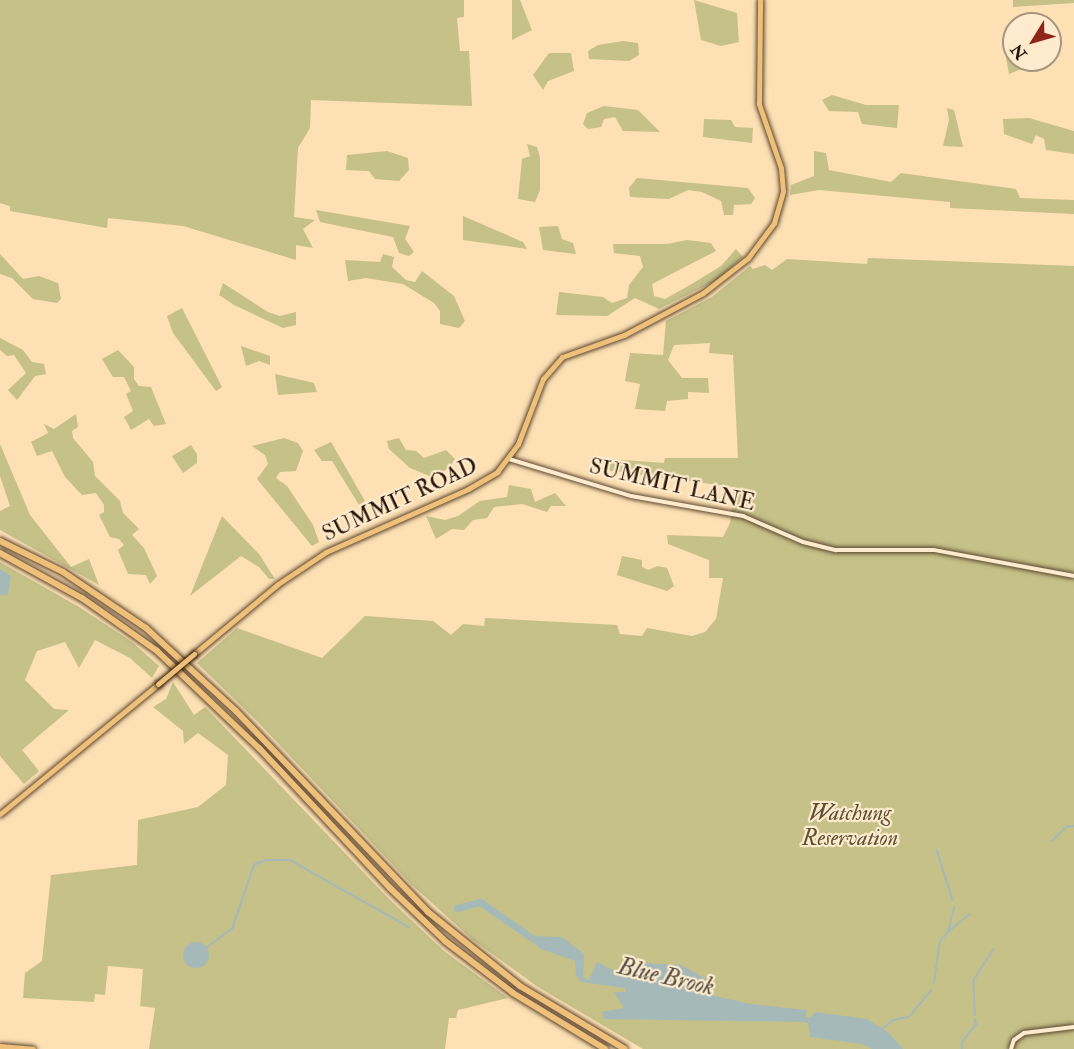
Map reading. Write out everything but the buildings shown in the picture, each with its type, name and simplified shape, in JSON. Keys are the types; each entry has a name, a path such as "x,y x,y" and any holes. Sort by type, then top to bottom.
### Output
{"highway":[{"path":"0,541 63,572 146,628 243,718 428,912 520,986 625,1049"},
{"path":"0,553 82,598 157,651 259,748 390,888 445,941 513,993 605,1049"}],"main road":[{"name":"SUMMIT ROAD","path":"0,814 278,584 326,552 479,483 509,459 518,444 543,379 558,360 576,349 624,335 712,288 748,258 774,223 783,180 759,104 760,0"},
{"path":"0,1046 33,1049"}],"street":[{"name":"SUMMIT LANE","path":"509,459 631,496 743,516 803,542 836,550 934,550 1074,576"},
{"path":"1011,1049 1014,1040 1024,1032 1074,1027"}],"green space":[{"path":"0,0 464,0 464,17 457,18 460,51 469,51 472,106 311,100 310,128 298,148 294,217 315,220 303,229 313,248 296,245 296,260 183,226 108,218 107,228 10,211 10,206 0,203"},
{"path":"512,0 520,0 532,30 512,40"},
{"path":"694,0 737,13 739,42 721,46 701,40"},
{"path":"1013,0 1074,0 1074,3 1013,7"},
{"path":"623,41 638,43 639,55 629,61 589,59 588,51 598,45"},
{"path":"549,53 571,53 574,71 548,81 543,90 533,75"},
{"path":"832,95 866,105 899,105 897,128 862,124 858,112 829,111 822,100"},
{"path":"604,106 638,110 660,132 623,131 615,117 604,119 601,127 588,129 583,124 587,113"},
{"path":"947,108 954,110 963,147 943,146 949,120"},
{"path":"1029,118 1074,131 1074,154 1046,150 1044,139 1036,135 1032,144 1004,134 1003,119"},
{"path":"704,119 731,120 735,127 753,128 752,143 703,137"},
{"path":"527,144 537,147 540,158 540,190 535,202 518,199 522,159 530,156"},
{"path":"387,151 408,158 409,170 399,181 375,179 369,171 346,170 347,155"},
{"path":"814,151 826,153 829,170 891,182 901,173 1016,189 1020,198 1074,200 1074,214 950,208 950,202 819,190 790,195 791,185 814,176"},
{"path":"637,178 748,188 755,198 751,204 734,205 733,215 724,215 721,201 702,192 688,190 669,199 630,197 629,188"},
{"path":"316,210 410,226 405,239 414,252 409,256 399,253 393,237 320,222"},
{"path":"463,216 523,242 527,249 463,240"},
{"path":"558,226 562,239 573,243 576,254 543,250 539,227"},
{"path":"687,240 711,243 716,251 652,284 654,296 665,299 690,285 721,266 736,249 743,257 717,280 659,309 635,298 607,316 556,315 559,292 603,297 612,303 627,298 629,285 643,267 640,256 614,253 613,244 667,244"},
{"path":"0,254 23,279 39,276 58,283 61,299 57,303 33,299 12,278 0,274"},
{"path":"383,254 394,257 392,267 406,280 415,282 422,271 454,296 465,321 459,328 440,324 440,311 434,303 403,284 366,278 348,281 345,260 380,262"},
{"name":"Watchung Reservation","path":"868,258 1074,266 1074,1049 643,1049 538,987 473,940 411,884 258,722 197,663 237,628 322,658 365,616 433,621 451,635 463,624 484,626 485,618 617,625 620,634 642,636 647,628 692,636 705,632 716,619 723,578 709,578 709,560 668,544 667,535 723,537 730,523 734,487 611,471 597,458 664,463 665,458 738,458 733,355 709,353 710,343 674,345 668,360 682,378 708,378 709,393 688,392 688,399 667,401 665,411 635,409 640,384 625,381 630,353 663,355 666,321 712,297 750,266 753,269 765,265 772,270 787,259 867,264"},
{"path":"223,283 268,312 280,316 296,312 296,325 283,328 234,305 219,295"},
{"path":"182,308 222,387 216,391 173,333 167,316"},
{"path":"0,338 23,350 32,362 44,364 46,374 35,376 17,400 8,390 26,373 14,355 7,356 0,350"},
{"path":"241,346 270,356 270,365 259,361 246,366"},
{"path":"118,350 134,367 134,379 139,386 151,387 166,424 154,426 149,419 131,430 124,417 133,411 126,394 131,391 124,377 113,377 102,359"},
{"path":"275,374 314,383 317,392 278,395"},
{"path":"76,414 78,427 72,431 73,438 93,462 95,476 120,501 123,513 139,529 132,535 144,548 157,576 150,584 146,575 128,574 118,550 124,545 119,539 110,537 99,515 104,512 104,505 96,493 82,495 65,477 52,451 37,456 31,442 48,433 44,424 54,429"},
{"path":"284,438 298,443 303,451 296,471 280,472 276,478 287,486 313,525 319,542 312,546 257,479 268,464 265,455 252,446"},
{"path":"399,438 406,450 416,451 424,458 446,450 455,459 449,468 432,477 410,468 389,449 387,441"},
{"path":"331,442 365,501 359,505 332,461 322,461 314,450"},
{"path":"0,444 30,515 71,567 89,559 99,585 0,530 0,511 10,506 0,476"},
{"path":"191,445 197,454 197,463 183,473 172,456"},
{"path":"509,485 531,489 535,502 555,493 566,506 551,506 547,512 522,504 494,507 487,518 473,520 464,530 452,529 436,539 426,516 445,520 458,516 480,501 507,497"},
{"path":"222,516 259,554 275,579 269,579 259,567 241,556 190,596"},
{"path":"622,556 642,560 642,567 648,570 658,566 667,568 674,586 667,591 617,575"},
{"path":"0,562 79,607 132,642 159,666 152,678 130,658 95,640 79,668 65,642 37,651 25,680 54,709 69,710 22,750 39,771 24,784 0,756"},
{"path":"173,682 194,715 205,707 389,899 444,951 508,998 458,1010 456,1018 449,1018 445,1049 149,1049 155,1008 140,1006 143,969 108,966 105,995 95,994 94,1002 23,998 25,973 42,961 51,875 137,865 138,820 198,807 226,785 228,755 198,733 184,744 183,731 153,707 166,699"}],"water":[{"path":"0,569 11,576 8,595 0,595"},
{"path":"525,936 562,937 584,954 583,977 589,980 597,962 625,976 641,963 681,965 708,980 677,979 698,992 750,1004 807,1010 806,1017 810,1018 815,1012 867,1019 889,1033 903,1049 872,1049 862,1044 810,1037 808,1023 804,1022 604,1019 602,1012 624,1008 614,992 626,992 625,988 581,982 576,975 575,961 541,949"},
{"path":"196,942 205,946 209,955 205,964 196,968 187,964 183,955 187,946"}],"waterway":[{"path":"1052,841 1066,827 1074,826"},
{"path":"937,850 953,900"},
{"name":"Blue Brook","path":"207,947 232,929 254,865 266,860 290,860 409,927"},
{"name":"Blue Brook","path":"457,908 480,902 532,938"},
{"path":"934,983 940,941 948,932 954,908"},
{"path":"949,931 969,915"},
{"path":"975,1015 973,981 994,949"},
{"path":"882,1029 893,1020 909,1017 931,991"},
{"path":"962,1049 962,1042 976,1025 975,1020"}]}
